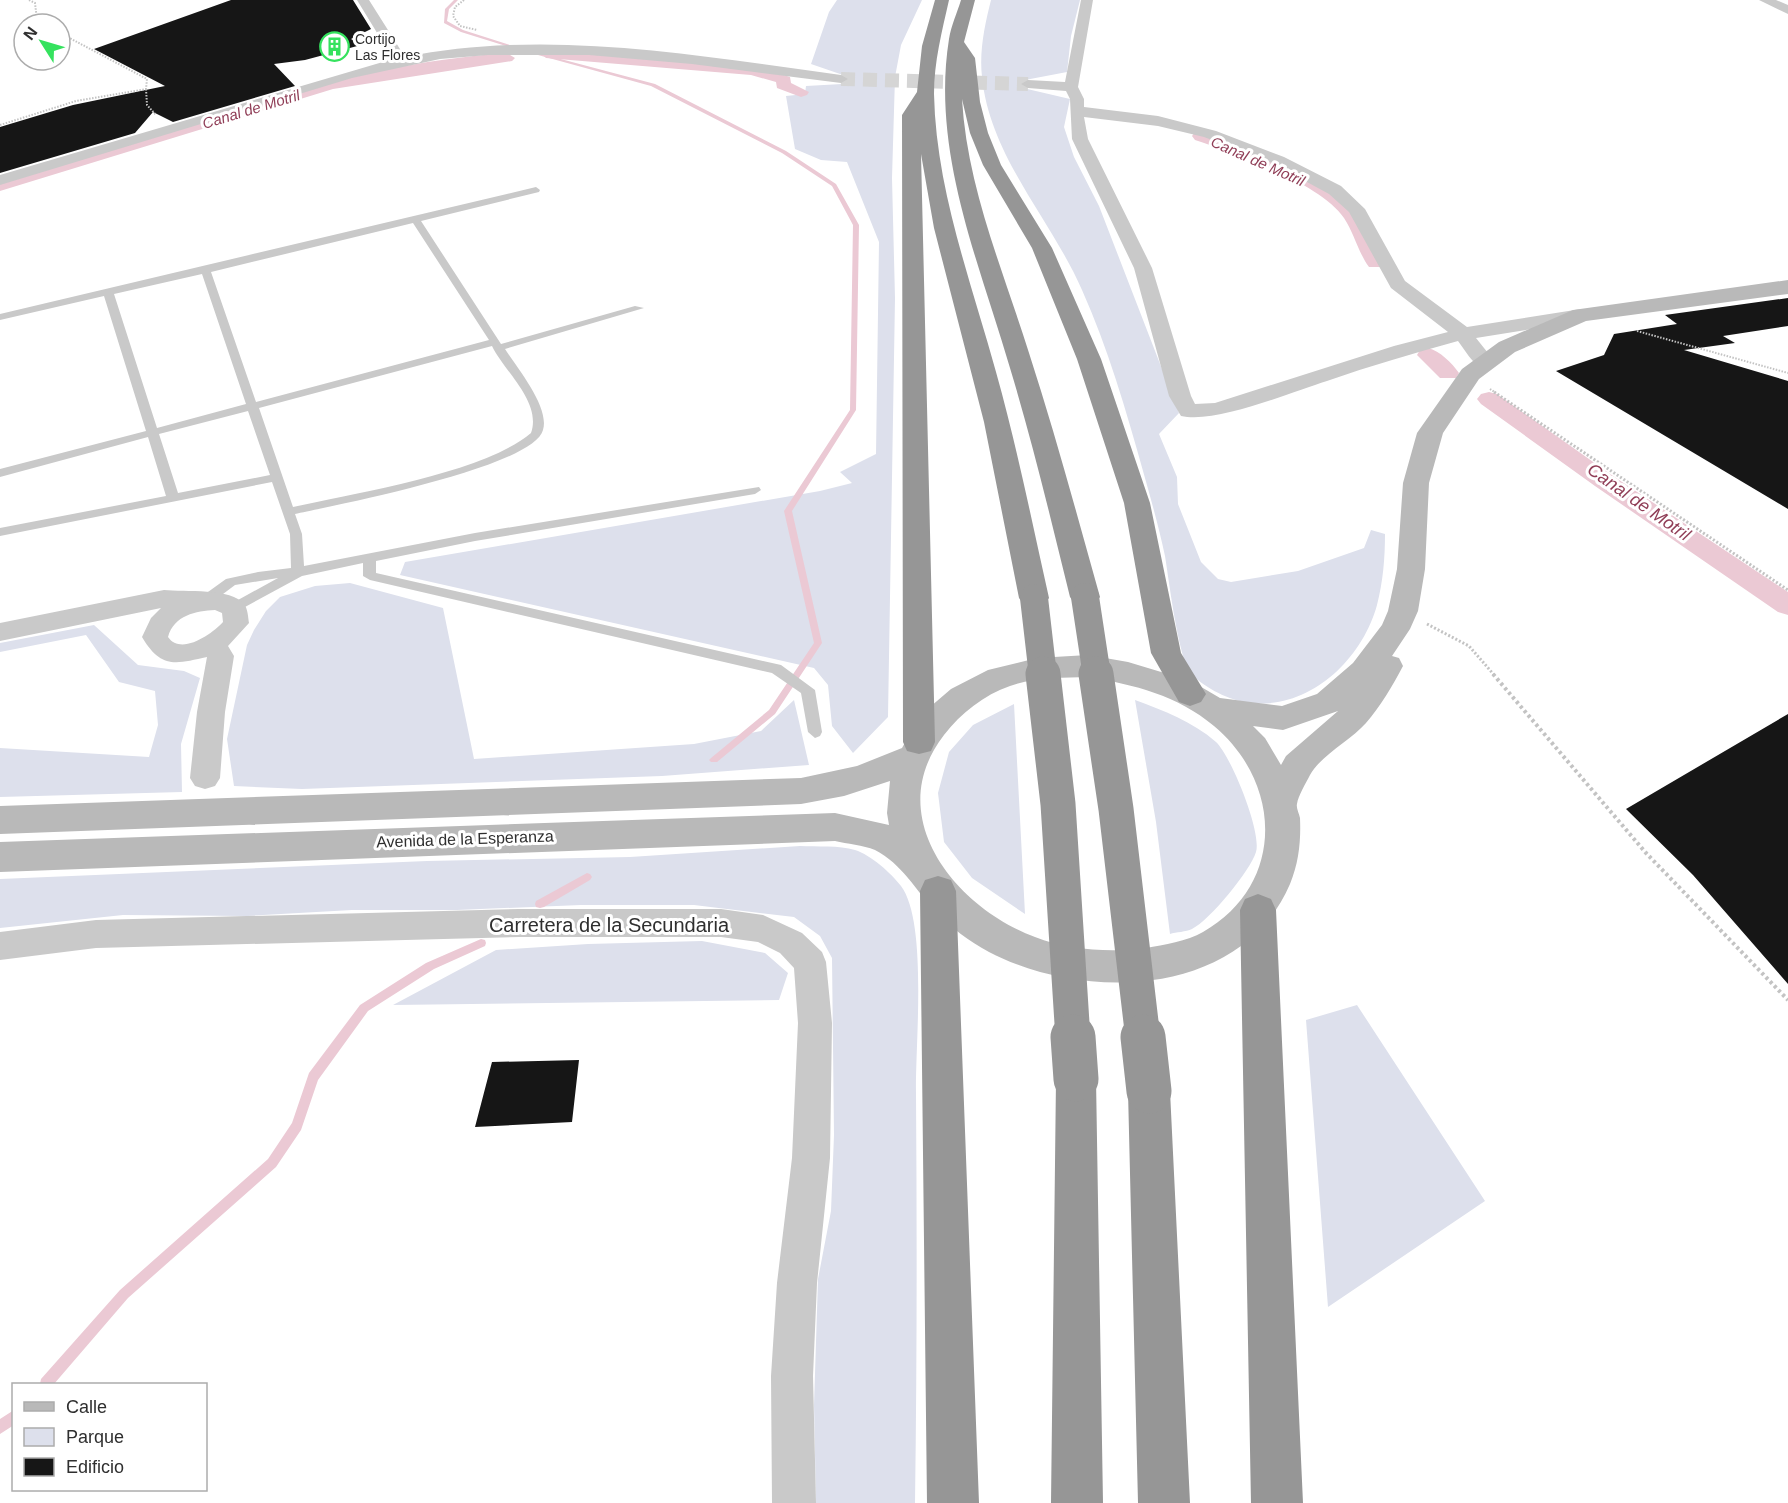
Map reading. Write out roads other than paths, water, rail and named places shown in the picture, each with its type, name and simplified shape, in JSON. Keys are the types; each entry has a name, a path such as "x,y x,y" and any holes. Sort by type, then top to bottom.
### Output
{"highway":[{"path":"942,0 927,59 924,117 941,222 982,362 1005,454 1034,598 1058,804 1076,1079 1077,1503"},
{"path":"968,0 957,44 953,96 957,144 979,236 1038,420 1085,597 1116,809 1149,1091 1164,1503"},
{"path":"957,44 967,58 971,102 979,133 992,165 1042,248 1089,359 1137,503 1166,653 1202,701"},
{"path":"915,750 911,137 912,115 924,95"},
{"path":"929,877 953,1503"},
{"path":"1258,910 1277,1503"}],"main road":[{"path":"1281,802 1298,765 1354,714 1392,660 1411,569 1416,483 1430,433 1478,369 1507,347 1581,315 1788,287"},
{"path":"0,820 801,791 836,787 870,777 915,750 948,708 988,682 1036,668 1088,666 1130,673 1202,701 1283,718 1328,702 1365,670 1399,620"},
{"path":"1202,701 1243,735 1267,767 1281,802 1286,839 1278,876 1258,910"},
{"path":"915,750 904,792 906,828 929,877"},
{"name":"Avenida de la Esperanza","path":"0,857 835,827 884,838 929,877 981,929 1037,956 1100,968 1162,964 1217,943 1258,910"}],"street":[{"path":"363,0 387,43 401,61"},
{"path":"1087,0 1071,87 1077,99 1076,111 1080,139 1143,268 1180,396 1189,411 1217,409 1401,350 1462,334 1581,315"},
{"path":"1765,0 1788,10"},
{"path":"0,180 401,61 462,53 524,50 574,52 764,68 842,79"},
{"path":"1028,84 1071,87"},
{"path":"1076,111 1158,121 1210,134 1278,160 1335,190 1356,209 1398,285 1462,334 1478,369"},
{"path":"0,632 95,614 120,606 164,599 218,600 234,608 236,623 223,638 212,645 186,653 164,650 155,637 157,628 171,613 200,601"},
{"path":"95,614 142,621 157,628"},
{"path":"206,778 211,712 221,656 212,645"},
{"name":"Carretera de la Secundaria","path":"0,946 96,934 543,923 721,923 763,929 791,943 810,962 815,1023 811,1158 797,1282 792,1376 794,1503"}],"lane":[{"path":"0,317 536,190"},
{"path":"288,512 467,468 517,451 536,436 540,419 530,396 415,219"},
{"path":"206,270 296,534 298,572"},
{"path":"108,292 173,498"},
{"path":"0,473 639,308"},
{"path":"0,532 276,478"},
{"path":"200,601 231,582 258,576 298,572 475,537 755,490"},
{"path":"369,558 370,576 776,669 808,690 815,732"},
{"path":"234,608 298,572"}],"waterway":[{"path":"456,0 447,9 445,22 462,31 514,48"},
{"path":"540,54 653,85 784,152 834,185 856,225 853,410 788,511 818,643 772,712 714,760"},
{"name":"Canal de Motril","path":"551,55 753,70 784,80 783,85 801,92"},
{"name":"Canal de Motril","path":"0,185 331,85 478,60 507,58"},
{"name":"Canal de Motril","path":"1201,136 1281,168 1339,202 1354,219 1376,263"},
{"name":"Canal de Motril","path":"1428,355 1448,373"},
{"name":"Canal de Motril","path":"1489,399 1604,481 1788,605"},
{"path":"540,904 587,877"},
{"path":"47,1383 124,1294 272,1163 297,1126 313,1077 364,1008 430,966 481,943"},
{"path":"0,1427 12,1418"}],"tunnel":[{"path":"841,79 1028,84"}],"place":[{"name":"Cortijo Las Flores","path":"334,47"}]}
